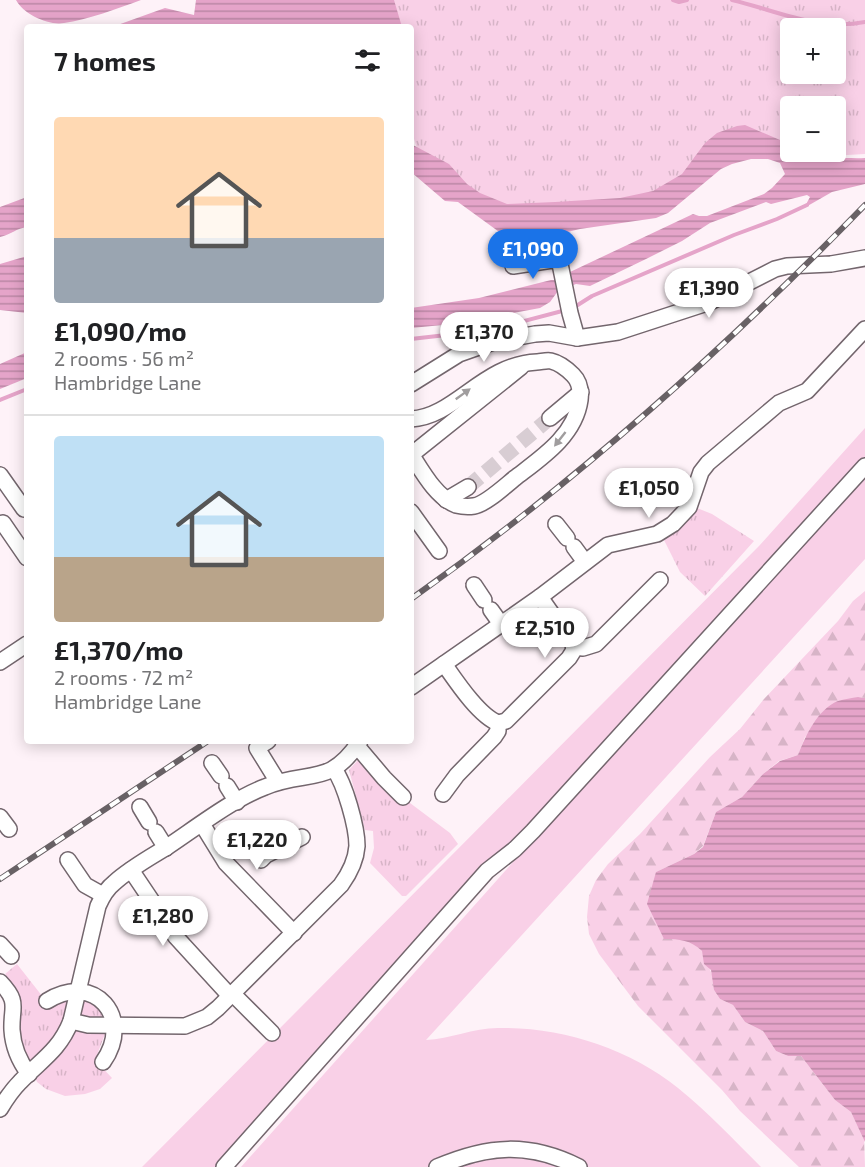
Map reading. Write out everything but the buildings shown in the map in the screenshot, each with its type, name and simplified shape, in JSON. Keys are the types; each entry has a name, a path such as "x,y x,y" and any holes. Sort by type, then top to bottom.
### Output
{"street":[{"path":"414,382 459,354 496,341 535,334 549,333 577,338 618,332 710,302 775,269 788,266 831,264 865,258"},
{"path":"513,266 559,259 577,338"},
{"path":"414,685 540,597 608,545 657,534 673,524 688,507 701,472 708,463 779,403 807,391 865,329"},
{"path":"414,419 425,417 446,407 498,371 527,362 551,361 564,367 578,380 581,392 579,410 571,426 554,448 498,492 475,506 458,506 447,500 414,458"},
{"path":"414,452 527,362"},
{"path":"550,418 581,392"},
{"path":"224,1167 488,871 516,849 533,831 865,466"},
{"path":"0,475 24,506"},
{"path":"447,500 468,487"},
{"path":"24,508 2,524 24,554"},
{"path":"414,521 439,551"},
{"path":"556,524 585,562"},
{"path":"575,646 583,648 596,644 660,580"},
{"path":"474,585 501,624"},
{"path":"444,664 469,697 491,720 498,723 506,721 569,658 575,646 540,597"},
{"path":"0,662 24,646"},
{"path":"443,794 457,775 494,737 498,731 498,723"},
{"path":"262,744 257,747 278,782"},
{"path":"0,1108 21,1081 59,1045 71,1021 98,906 103,895 115,881 263,787 278,782 312,777 334,769 345,762 358,744"},
{"path":"360,744 384,778 403,797"},
{"path":"212,763 237,802"},
{"path":"71,1021 88,1025 185,1026 207,1017 341,885 354,861 357,846 349,803 341,778 334,769"},
{"path":"140,807 166,848"},
{"path":"202,824 226,863 252,869 294,933"},
{"path":"252,869 266,855 302,837"},
{"path":"68,860 85,885 103,895"},
{"path":"131,870 176,937 272,1034"},
{"path":"0,944 11,956"},
{"path":"0,982 10,992 15,1009 12,1029 16,1054 29,1074"},
{"path":"47,1001 66,991 78,990 95,996 104,1003 111,1014 114,1025 112,1046 103,1062"},
{"path":"437,1167 479,1152 518,1149 551,1155 579,1167"}],"green space":[{"path":"371,0 865,0 865,154 846,155 846,96 780,96 780,154 759,145 665,201 532,221 422,165 414,139 414,24 378,24"},
{"path":"865,428 865,463 220,1167 142,1167 759,546"},
{"path":"865,473 865,559 426,1040 489,1028 522,1029 570,1036 616,1051 659,1074 678,1088 761,1167 586,1167 536,1147 432,1167 241,1167 539,833"},
{"path":"697,508 712,514 754,541 705,596 680,572 664,540 683,526"},
{"path":"865,591 865,698 858,697 805,737 798,755 779,761 763,774 742,797 716,812 703,846 694,854 656,872 664,939 681,939 693,943 702,951 714,979 714,990 720,999 733,1005 745,1022 763,1031 776,1051 788,1056 801,1056 835,1100 851,1112 864,1137 865,1167 799,1167 740,1111 638,1006 599,954 589,934 587,917 589,896 596,880 608,864 640,834 710,757 740,729 764,699 838,621 853,601"},
{"path":"358,760 400,805 406,800 450,833 458,844 406,896 402,896 370,863 374,848 373,831 365,830 349,770"},
{"path":"17,964 50,1006 68,996 92,1001 106,1016 105,1034 95,1060 112,1078 100,1089 85,1094 65,1096 46,1089 37,1082 22,1051 18,1036 20,1000 5,974"},
{"path":"519,1152 574,1167 444,1167"}],"shaded area":[{"path":"16,0 141,0 93,17 51,23 30,14"},
{"path":"196,0 394,0 401,24 120,24 165,8 194,15"},
{"path":"745,125 780,140 780,162 846,162 846,158 865,158 865,184 832,192 804,208 810,197 807,195 771,204 766,202 710,223 682,241 590,286 576,284 558,291 550,302 540,308 453,324 414,328 414,308 479,298 551,280 564,280 570,272 693,214 707,216 764,194 785,174 780,163 768,159 751,159 721,169 668,213 656,218 580,229 550,236 515,238 502,234 458,202 445,201 414,175 414,146 449,164 467,184 480,193 507,204 620,198 653,191 682,174 705,143 717,133"},
{"path":"24,198 24,228 0,237 0,207"},
{"path":"24,257 24,313 0,310 0,264"},
{"path":"24,353 24,379 0,389 0,364"},
{"path":"865,698 865,1142 851,1112 835,1100 801,1056 788,1056 776,1051 763,1031 745,1022 733,1005 720,999 714,990 711,970 704,964 702,951 684,941 664,939 647,904 656,872 694,854 703,847 716,812 742,797 763,774 780,761 798,755 813,724 824,710 840,700"}],"waterway":[{"path":"673,0 679,2 687,0"},
{"path":"732,0 814,22 830,24 865,22"},
{"path":"573,308 592,296 807,205"},
{"path":"414,339 490,330 566,310"},
{"path":"0,400 24,390"}],"tunnel":[{"path":"468,487 550,418"}],"railway":[{"path":"414,597 531,509 647,412 758,311 865,205"},
{"path":"0,879 203,744"}]}
